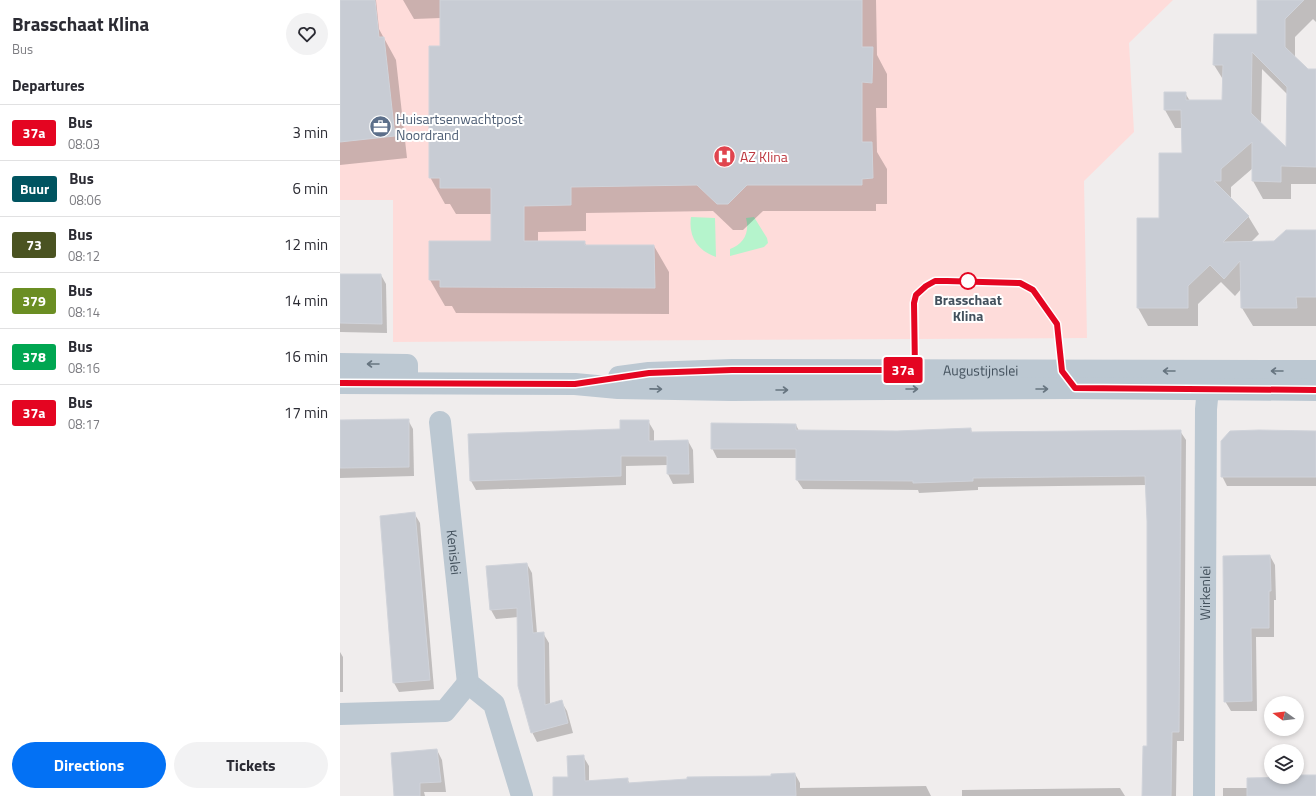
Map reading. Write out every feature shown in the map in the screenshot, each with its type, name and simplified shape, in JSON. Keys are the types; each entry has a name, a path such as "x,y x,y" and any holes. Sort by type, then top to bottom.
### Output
{"street":[{"name":"Augustijnslei","path":"340,364 407,374 618,388 732,390 1316,390"},
{"name":"Augustijnslei","path":"575,384 649,373 732,370 1316,371"},
{"name":"Augustijnslei","path":"340,383 407,374"},
{"name":"Wirkenlei","path":"1204,796 1206,409 1208,389"},
{"name":"Kenislei","path":"440,422 468,683"},
{"path":"340,714 445,711 468,683 494,704 522,796"}],"shaded area":[{"name":"AZ Klina","path":"340,0 1173,0 1129,43 1134,132 1084,181 1087,338 393,342 393,200 340,200"}],"green space":[{"path":"691,217 715,218 716,257 699,247 691,231"},
{"path":"754,217 767,238 768,243 764,247 730,256 730,249 739,244 745,237 747,228 746,218"}],"building":[{"path":"340,0 375,0 379,37 384,37 395,136 340,142"},
{"path":"440,0 862,0 862,47 873,47 872,83 862,82 862,142 872,142 873,178 862,179 862,185 747,185 728,204 717,204 697,185 571,187 571,205 524,206 524,241 585,241 585,245 654,245 655,288 440,287 440,280 429,280 429,241 491,241 491,188 440,188 440,178 429,178 429,46 440,46"},
{"path":"1257,0 1304,0 1285,19 1285,47 1308,69 1316,69 1316,167 1281,166 1281,182 1252,181 1252,142 1221,169 1221,181 1214,181 1249,216 1223,242 1274,241 1286,230 1316,230 1316,297 1296,297 1297,308 1241,308 1240,261 1224,279 1210,265 1188,286 1188,308 1137,308 1137,218 1159,218 1159,153 1182,153 1181,110 1164,110 1164,92 1186,92 1186,100 1222,100 1223,65 1213,65 1214,34 1257,34","holes":["1252,52 1287,87 1286,147 1251,113"]},
{"path":"340,274 381,274 382,324 340,323"},
{"path":"409,419 409,467 340,468 340,420"},
{"path":"620,420 649,420 649,441 688,440 689,474 667,474 667,456 621,456 621,476 470,481 468,434 620,429"},
{"path":"711,423 796,424 796,430 897,431 971,428 971,432 1181,430 1179,732 1172,732 1171,796 1142,796 1143,746 1147,746 1147,521 1145,476 973,478 973,481 913,483 913,481 796,480 796,449 711,449"},
{"path":"1230,431 1316,431 1316,477 1221,477 1221,441"},
{"path":"415,512 430,680 393,683 380,516"},
{"path":"1270,555 1271,591 1269,591 1269,628 1251,628 1252,701 1224,702 1223,556"},
{"path":"527,563 533,633 544,632 545,705 562,700 568,723 531,733 518,686 517,608 490,610 486,566"},
{"path":"437,749 441,782 420,783 420,796 394,796 391,753"},
{"path":"584,755 585,781 628,778 628,783 687,779 687,777 771,776 771,774 795,773 796,796 553,796 553,777 568,777 567,756"},
{"path":"1304,775 1316,775 1316,796 1247,796 1247,778 1264,778 1264,784 1304,784"}],"bus line":[{"name":"37a","path":"340,383 575,384 649,373 732,370 915,370 913,324 916,295 926,286 935,281 959,280 1020,283 1029,286 1044,303 1057,324 1062,371 1075,388 1316,390"}],"place":[{"name":"Huisartsenwachtpost Noordrand","path":"380,127"},
{"name":"AZ Klina","path":"724,157"},
{"name":"Brasschaat Klina","path":"968,281"}]}
